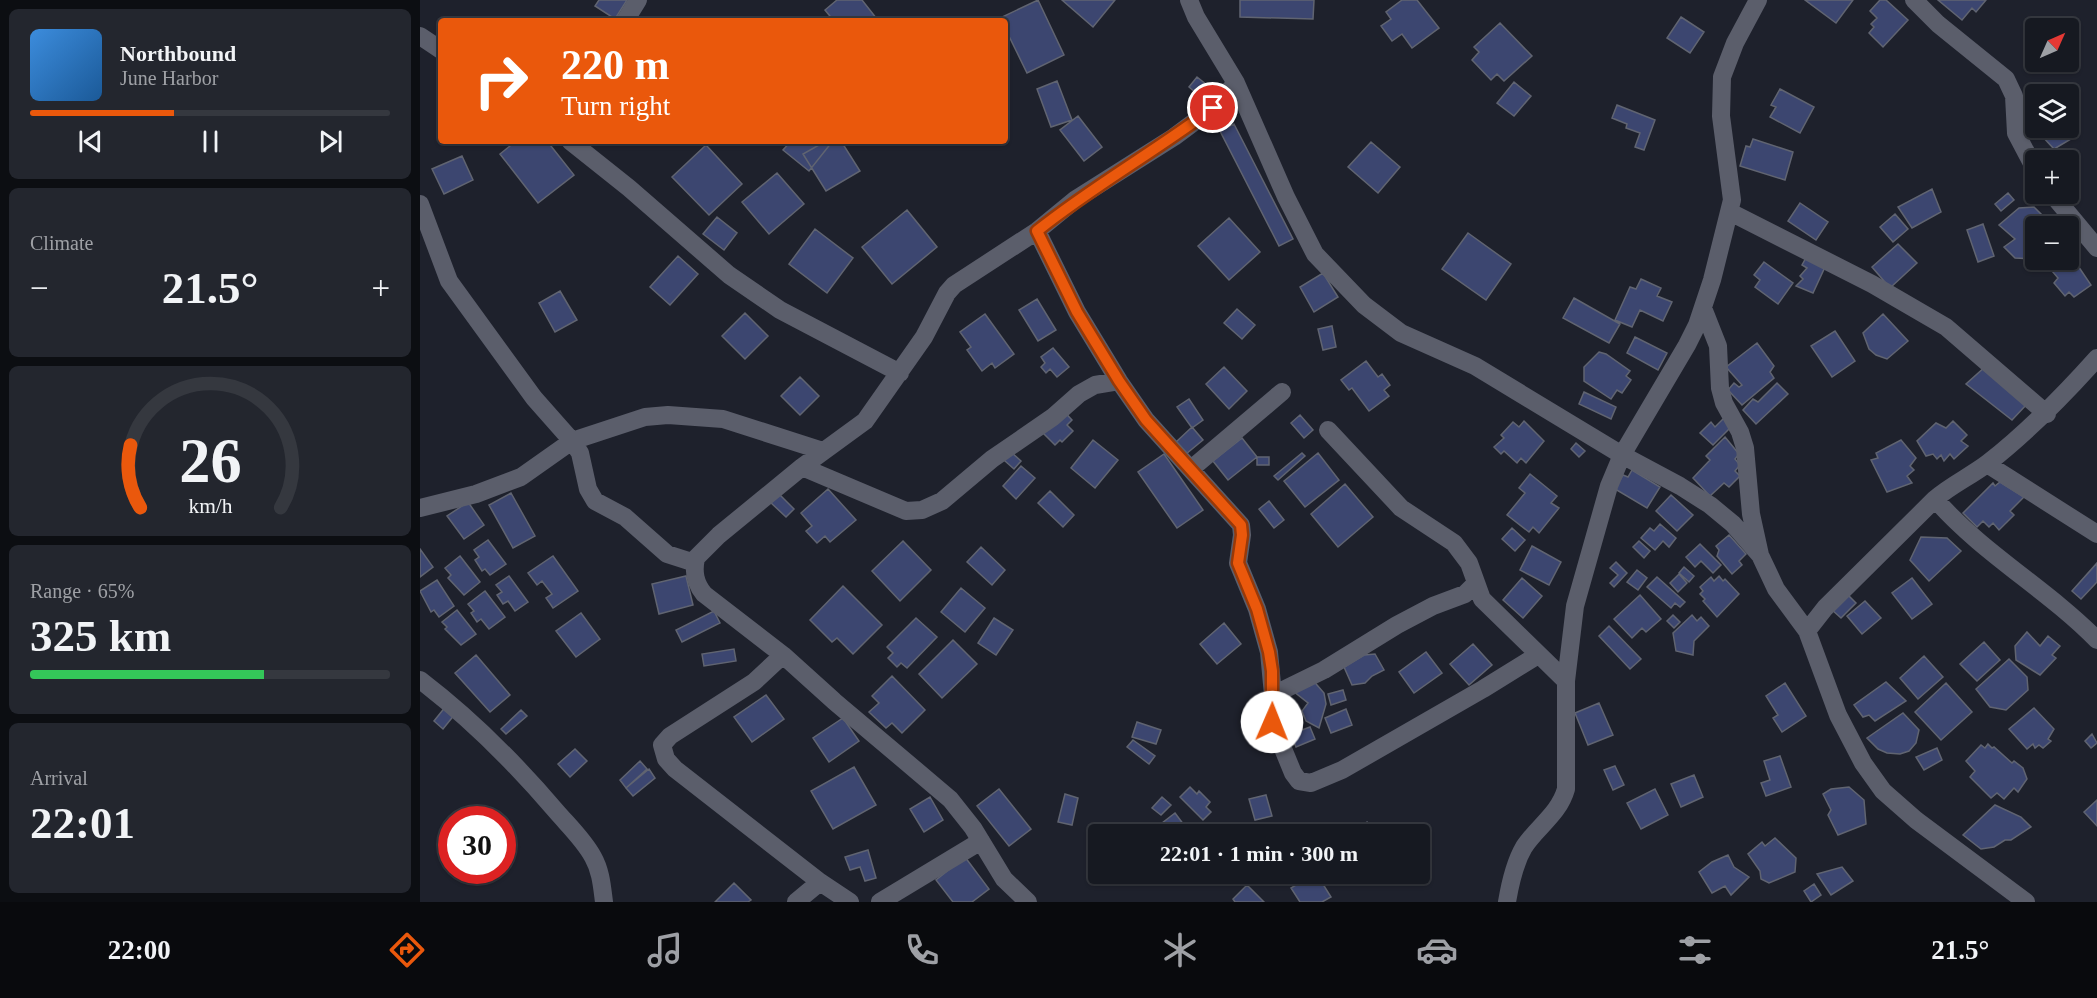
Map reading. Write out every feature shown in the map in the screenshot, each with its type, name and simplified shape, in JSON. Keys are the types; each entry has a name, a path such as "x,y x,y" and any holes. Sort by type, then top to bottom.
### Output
{"street":[{"path":"627,18 638,0"},
{"path":"1189,0 1196,16 1236,82 1286,197 1312,249 1364,305 1401,333 1475,366 1710,505 1733,524 1760,555"},
{"path":"1506,902 1522,851 1559,805 1566,789 1566,681 1575,606 1609,486 1622,455 1687,345 1702,308 1730,212 1730,180 1721,116 1722,77 1735,43 1758,0"},
{"path":"1914,0 1938,24 1997,69 2006,79 2014,96 2016,132 2025,150"},
{"path":"420,36 438,48"},
{"path":"1028,902 1004,879 981,841 950,799 783,655 704,594 698,585 695,563 700,551 823,450 865,421 930,328 950,288 1037,231 1076,200 1174,137 1213,108 1236,82"},
{"path":"574,144 629,188 729,275 780,310 900,374"},
{"path":"420,204 449,281 534,398 580,453 588,489 595,501 625,517 667,554 695,563"},
{"path":"2060,204 2097,248"},
{"path":"1730,212 1872,284 1946,327 2047,414"},
{"path":"1037,231 1077,312 1146,420 1241,525 1238,563 1265,634 1272,671 1271,715 1277,738 1296,777 1302,783 1311,783 1342,770 1538,655"},
{"path":"1702,308 1718,346 1720,388 1724,403 1740,432 1745,448 1751,514 1760,555 1776,589 1807,631 1838,715 1863,763 1883,791 1916,820 2026,902"},
{"path":"1807,631 1825,608 1935,499 1987,464 2047,414 2097,358"},
{"path":"802,467 906,511 922,510 942,501 992,459 1053,417 1079,394 1095,385 1119,381"},
{"path":"1191,469 1282,392"},
{"path":"420,508 476,494 521,477 572,441 645,417 668,415 723,419 823,450"},
{"path":"1328,430 1401,508 1454,543 1469,563 1482,599 1566,681"},
{"path":"1987,464 2097,534"},
{"path":"1935,499 1972,537 2069,613 2097,640"},
{"path":"1273,694 1324,670 1397,625 1433,606 1465,594 1475,584"},
{"path":"783,655 754,682 670,736 662,746 663,754 675,768 820,882 850,902"},
{"path":"420,680 499,747 578,837 597,866 604,902"},
{"path":"880,902 981,841"},
{"path":"796,902 820,882"}],"building":[{"path":"599,0 627,0 616,18 595,6"},
{"path":"837,0 862,0 876,18 832,18 825,10"},
{"path":"1038,0 1064,55 1027,73 1008,34 1008,18 1000,18"},
{"path":"1062,0 1115,0 1093,27"},
{"path":"1240,0 1314,0 1313,19 1240,17"},
{"path":"1402,0 1417,0 1439,28 1412,48 1402,34 1392,41 1381,26 1391,19 1386,12"},
{"path":"1805,0 1853,0 1836,23"},
{"path":"1880,0 1886,0 1908,20 1883,47 1869,33 1874,27 1871,24 1877,18 1870,11"},
{"path":"1938,0 1986,0 1976,12 1972,8 1962,20"},
{"path":"1681,17 1704,32 1690,53 1667,38"},
{"path":"1500,23 1532,56 1504,81 1497,74 1491,80 1472,60 1479,52 1474,47"},
{"path":"1197,77 1212,89 1204,100 1189,87"},
{"path":"1057,81 1072,120 1051,127 1037,89"},
{"path":"1514,82 1531,96 1514,116 1497,103"},
{"path":"1780,89 1814,107 1800,133 1770,117 1776,107 1771,105"},
{"path":"1617,105 1655,120 1644,150 1635,147 1640,133 1626,128 1627,124 1612,118"},
{"path":"1078,116 1102,147 1084,161 1060,130"},
{"path":"1234,124 1293,239 1279,246 1220,131"},
{"path":"2044,138 2073,138 2054,149"},
{"path":"1753,139 1793,152 1785,180 1740,166 1746,146 1750,147"},
{"path":"1371,142 1400,167 1378,193 1348,167"},
{"path":"512,144 549,144 574,175 538,203 500,154"},
{"path":"788,144 830,144 809,171 783,150"},
{"path":"821,144 843,144 860,171 826,191 803,154"},
{"path":"706,145 742,184 709,215 672,177"},
{"path":"462,156 473,180 444,194 432,169"},
{"path":"777,173 804,204 769,234 742,202"},
{"path":"1932,189 1941,212 1912,228 1898,207"},
{"path":"2008,193 2014,200 2001,211 1995,204"},
{"path":"1800,203 1828,222 1816,240 1788,221"},
{"path":"2034,207 2043,216 2025,216 2025,258 2015,258 2004,247 2015,239 1999,225 2019,208"},
{"path":"907,210 937,247 892,284 862,247"},
{"path":"1895,214 1908,229 1893,242 1880,227"},
{"path":"717,217 737,233 724,250 703,234"},
{"path":"1229,218 1260,252 1229,280 1198,246"},
{"path":"1983,224 1994,256 1978,262 1967,230"},
{"path":"815,229 853,258 827,293 789,264"},
{"path":"1468,233 1511,264 1486,300 1442,269"},
{"path":"1898,244 1917,263 1890,288 1872,267"},
{"path":"678,256 698,274 670,305 650,287"},
{"path":"1807,256 1825,267 1813,293 1796,286 1803,279 1800,276 1807,268 1802,265"},
{"path":"1764,262 1793,283 1778,304 1755,287 1760,280 1754,275"},
{"path":"2079,267 2091,285 2074,297 2069,292 2065,296 2054,283 2058,278 2052,271 2079,270"},
{"path":"1323,273 1338,297 1314,312 1300,287"},
{"path":"1641,279 1661,288 1657,296 1672,302 1663,321 1640,310 1632,327 1615,320 1630,287 1636,289"},
{"path":"560,291 577,320 555,332 539,303"},
{"path":"1574,298 1620,324 1609,343 1563,318"},
{"path":"1037,299 1056,330 1038,341 1019,310"},
{"path":"1237,309 1255,325 1242,339 1224,323"},
{"path":"745,313 768,336 745,359 722,336"},
{"path":"985,314 1014,354 995,368 992,363 982,371 967,350 971,347 960,332"},
{"path":"1883,314 1908,341 1887,359 1876,355 1869,349 1863,333"},
{"path":"1332,326 1336,347 1323,350 1318,329"},
{"path":"1835,331 1855,361 1832,377 1811,346"},
{"path":"1635,337 1667,353 1658,370 1627,353"},
{"path":"1757,343 1774,366 1770,372 1774,378 1742,405 1728,390 1734,383 1739,387 1742,385 1726,367"},
{"path":"1053,348 1069,367 1057,377 1050,369 1046,373 1041,367 1045,363 1041,357"},
{"path":"1599,352 1606,354 1630,371 1626,376 1631,380 1622,393 1617,390 1611,399 1584,381 1584,367"},
{"path":"1366,361 1378,377 1382,374 1390,385 1384,390 1389,396 1369,411 1352,388 1349,390 1341,380"},
{"path":"1986,366 2027,404 2012,420 1966,384"},
{"path":"1224,367 1247,391 1229,409 1206,384"},
{"path":"800,377 819,396 800,415 781,396"},
{"path":"1777,383 1788,394 1756,424 1743,410 1753,399 1758,402"},
{"path":"1584,392 1616,407 1611,419 1579,404"},
{"path":"1189,399 1203,420 1192,428 1177,407"},
{"path":"1059,406 1072,420 1067,425 1073,431 1062,442 1060,440 1055,445 1037,427"},
{"path":"1300,415 1313,430 1304,438 1291,423"},
{"path":"1724,418 1732,426 1713,445 1700,433 1711,422 1715,427"},
{"path":"1524,421 1544,441 1526,463 1521,458 1517,463 1504,451 1501,454 1494,447 1504,438 1501,435 1513,422 1519,427"},
{"path":"1953,421 1967,435 1961,441 1968,446 1954,459 1950,454 1944,461 1941,455 1937,459 1933,454 1926,456 1917,441 1936,423 1946,428"},
{"path":"1192,427 1203,440 1186,454 1176,442"},
{"path":"1725,437 1739,454 1735,459 1740,465 1735,471 1740,476 1729,487 1724,483 1710,496 1693,478 1710,460 1706,456"},
{"path":"1242,438 1257,457 1228,480 1213,461"},
{"path":"1093,440 1118,460 1095,488 1071,468"},
{"path":"1901,440 1916,458 1910,466 1914,470 1907,476 1912,483 1887,492 1871,460 1878,458 1876,453"},
{"path":"1576,443 1585,451 1579,457 1571,449"},
{"path":"1003,445 1021,461 1014,469 996,453"},
{"path":"1302,453 1305,456 1278,480 1274,476"},
{"path":"1318,453 1339,480 1305,507 1284,481"},
{"path":"1164,454 1203,510 1177,528 1138,472"},
{"path":"1257,457 1269,457 1269,465 1257,465"},
{"path":"1021,466 1035,478 1016,499 1003,486"},
{"path":"1632,470 1660,487 1647,508 1615,489 1623,475 1628,477"},
{"path":"1530,474 1557,496 1551,503 1559,508 1539,533 1533,527 1529,532 1507,515 1525,493 1519,488"},
{"path":"2000,482 2024,497 2010,511 2014,515 1999,530 1993,523 1989,527 1983,521 1977,527 1963,513 1993,483 1995,486"},
{"path":"1345,484 1373,517 1338,547 1311,514"},
{"path":"828,489 856,520 830,542 825,536 817,543 806,531 812,526 801,513"},
{"path":"1050,491 1074,515 1063,527 1038,503"},
{"path":"777,492 794,509 786,517 769,501"},
{"path":"511,493 535,536 513,548 489,505"},
{"path":"1671,495 1693,515 1677,531 1656,511"},
{"path":"1269,501 1284,520 1274,528 1259,509"},
{"path":"468,502 484,525 464,539 447,516"},
{"path":"1660,524 1676,538 1669,547 1663,541 1655,550 1641,538 1650,528 1654,531"},
{"path":"1512,528 1525,540 1515,551 1502,539"},
{"path":"1729,535 1746,554 1739,561 1742,565 1732,574 1717,556 1719,550 1716,546"},
{"path":"1921,537 1947,538 1961,551 1929,581 1910,560"},
{"path":"488,540 506,564 490,575 485,569 482,571 475,560 479,557 474,550"},
{"path":"903,541 931,570 900,601 872,571"},
{"path":"1639,541 1650,551 1644,558 1633,547"},
{"path":"1700,544 1721,565 1713,573 1701,561 1695,567 1686,557"},
{"path":"1532,546 1561,562 1549,585 1520,570"},
{"path":"981,547 1005,570 992,585 967,562"},
{"path":"420,549 433,567 420,577"},
{"path":"460,556 480,582 464,595 448,578 451,575 445,568"},
{"path":"553,556 578,591 553,608 546,598 552,594 542,581 537,585 528,573"},
{"path":"1616,562 1627,573 1614,587 1610,583 1618,575 1610,568"},
{"path":"2097,563 2097,582 2081,599 2072,591"},
{"path":"1684,567 1694,576 1689,582 1679,573"},
{"path":"1637,570 1647,578 1638,590 1627,582"},
{"path":"1679,574 1687,583 1678,592 1670,583"},
{"path":"509,576 528,602 515,611 508,601 503,604 497,595 502,592 496,585"},
{"path":"686,576 693,605 659,614 652,584"},
{"path":"1719,576 1739,594 1717,617 1703,601 1705,599 1700,594 1703,591 1700,587 1711,577 1714,581"},
{"path":"1657,577 1685,602 1680,607 1675,603 1671,608 1647,587"},
{"path":"1522,578 1542,596 1523,618 1503,600"},
{"path":"1912,578 1932,604 1912,619 1892,593"},
{"path":"437,580 454,606 439,617 434,610 431,612 420,591"},
{"path":"843,586 882,625 853,654 837,638 832,642 810,620"},
{"path":"961,588 985,608 965,632 941,612"},
{"path":"485,591 505,617 489,629 481,619 477,622 471,613 474,611 468,604"},
{"path":"1846,593 1856,603 1841,618 1831,609"},
{"path":"1640,595 1661,619 1646,632 1642,628 1632,638 1614,619"},
{"path":"1865,601 1881,618 1862,634 1847,616"},
{"path":"457,610 476,634 461,645 445,629 447,627 442,622"},
{"path":"714,611 720,623 682,642 676,630"},
{"path":"581,613 600,639 576,657 556,631"},
{"path":"1673,615 1680,622 1674,628 1667,621"},
{"path":"1692,615 1697,621 1701,617 1709,626 1694,641 1693,655 1676,651 1673,633"},
{"path":"916,618 937,637 907,668 901,663 897,667 888,658 893,653 887,647"},
{"path":"994,618 1013,630 996,655 978,643"},
{"path":"1224,623 1241,644 1217,664 1200,644"},
{"path":"1609,626 1641,659 1630,669 1599,636"},
{"path":"2027,632 2040,646 2048,636 2060,646 2052,655 2056,658 2040,675 2016,660 2015,646"},
{"path":"953,640 977,664 942,698 919,674"},
{"path":"1984,642 2000,660 1977,681 1960,664"},
{"path":"1473,644 1492,665 1469,685 1450,664"},
{"path":"734,649 736,661 704,666 702,654"},
{"path":"1426,652 1442,673 1414,693 1399,672"},
{"path":"1375,654 1384,670 1372,676 1365,683 1352,685 1344,667 1364,655"},
{"path":"476,655 510,695 490,712 455,673"},
{"path":"1924,656 1943,677 1918,699 1900,678"},
{"path":"2009,659 2027,677 2028,690 2006,710 1990,707 1976,689"},
{"path":"892,676 925,710 902,733 892,723 886,728 869,712 879,703 872,696"},
{"path":"1311,678 1324,693 1326,704 1319,728 1306,721 1302,711 1308,703 1293,691"},
{"path":"1886,682 1906,701 1875,721 1869,715 1863,717 1854,705"},
{"path":"1785,683 1806,716 1782,732 1773,718 1778,715 1766,696"},
{"path":"1946,683 1972,712 1941,740 1915,712"},
{"path":"1343,690 1346,700 1331,705 1328,694"},
{"path":"766,695 784,719 752,742 734,717"},
{"path":"1599,703 1613,735 1588,745 1575,713"},
{"path":"446,706 455,714 443,729 434,721"},
{"path":"2034,708 2054,729 2048,739 2051,741 2043,748 2039,745 2035,748 2033,744 2027,749 2009,729"},
{"path":"1346,709 1352,725 1331,733 1325,718"},
{"path":"521,710 527,716 506,734 501,729"},
{"path":"1903,713 1919,730 1916,743 1909,751 1900,754 1887,753 1878,749 1867,738"},
{"path":"843,718 859,741 829,762 813,738"},
{"path":"1137,722 1161,730 1156,744 1132,737"},
{"path":"1310,727 1315,739 1296,747 1291,734"},
{"path":"2092,734 2097,743 2091,748 2085,741"},
{"path":"1133,740 1155,756 1149,764 1127,747"},
{"path":"1988,744 2012,763 2014,761 2023,768 2027,779 2018,792 2014,788 2004,799 1997,793 1991,798 1970,777 1975,771 1966,761 1981,745 1985,748"},
{"path":"1937,748 1942,760 1924,770 1916,757"},
{"path":"575,749 587,761 570,777 558,764"},
{"path":"1780,756 1791,787 1766,796 1761,783 1770,780 1764,761"},
{"path":"640,761 647,769 626,788 620,780"},
{"path":"1615,766 1624,785 1613,790 1604,770"},
{"path":"854,767 876,805 833,829 811,791"},
{"path":"649,769 655,778 633,796 626,788"},
{"path":"1694,775 1703,797 1681,807 1671,784"},
{"path":"1190,787 1197,794 1199,791 1210,802 1206,807 1211,812 1203,820 1180,797"},
{"path":"1849,787 1864,800 1866,824 1838,835 1828,815 1831,810 1823,794 1831,789"},
{"path":"999,789 1031,829 1009,846 977,806"},
{"path":"1655,789 1668,815 1641,829 1627,803"},
{"path":"1065,794 1078,798 1072,825 1058,822"},
{"path":"1266,795 1272,816 1255,820 1249,799"},
{"path":"930,797 943,820 924,832 910,809"},
{"path":"1162,797 1171,805 1161,815 1152,808"},
{"path":"2097,800 2097,826 2084,812"},
{"path":"1995,805 2021,817 2031,827 2011,840 2005,840 1994,847 1981,849 1963,835"},
{"path":"1175,813 1183,824 1161,824"},
{"path":"1775,838 1796,858 1795,872 1769,883 1761,879 1760,871 1748,854 1762,842 1765,846"},
{"path":"868,850 876,878 865,881 860,867 850,870 845,857"},
{"path":"1728,855 1734,867 1749,877 1731,895 1725,886 1712,893 1699,872 1712,862"},
{"path":"965,857 989,889 972,902 953,902 936,880"},
{"path":"1842,867 1853,881 1831,895 1817,874"},
{"path":"734,883 751,900 748,902 715,902"},
{"path":"1298,884 1323,884 1331,897 1322,902 1300,902 1291,888"},
{"path":"1814,884 1821,895 1811,902 1804,891"},
{"path":"1247,885 1264,902 1235,902 1233,899"}],"route":[{"path":"1213,108 1174,137 1076,200 1037,231 1077,312 1146,420 1241,525 1242,535 1237,558 1257,609 1269,652 1273,694 1272,722"}]}
